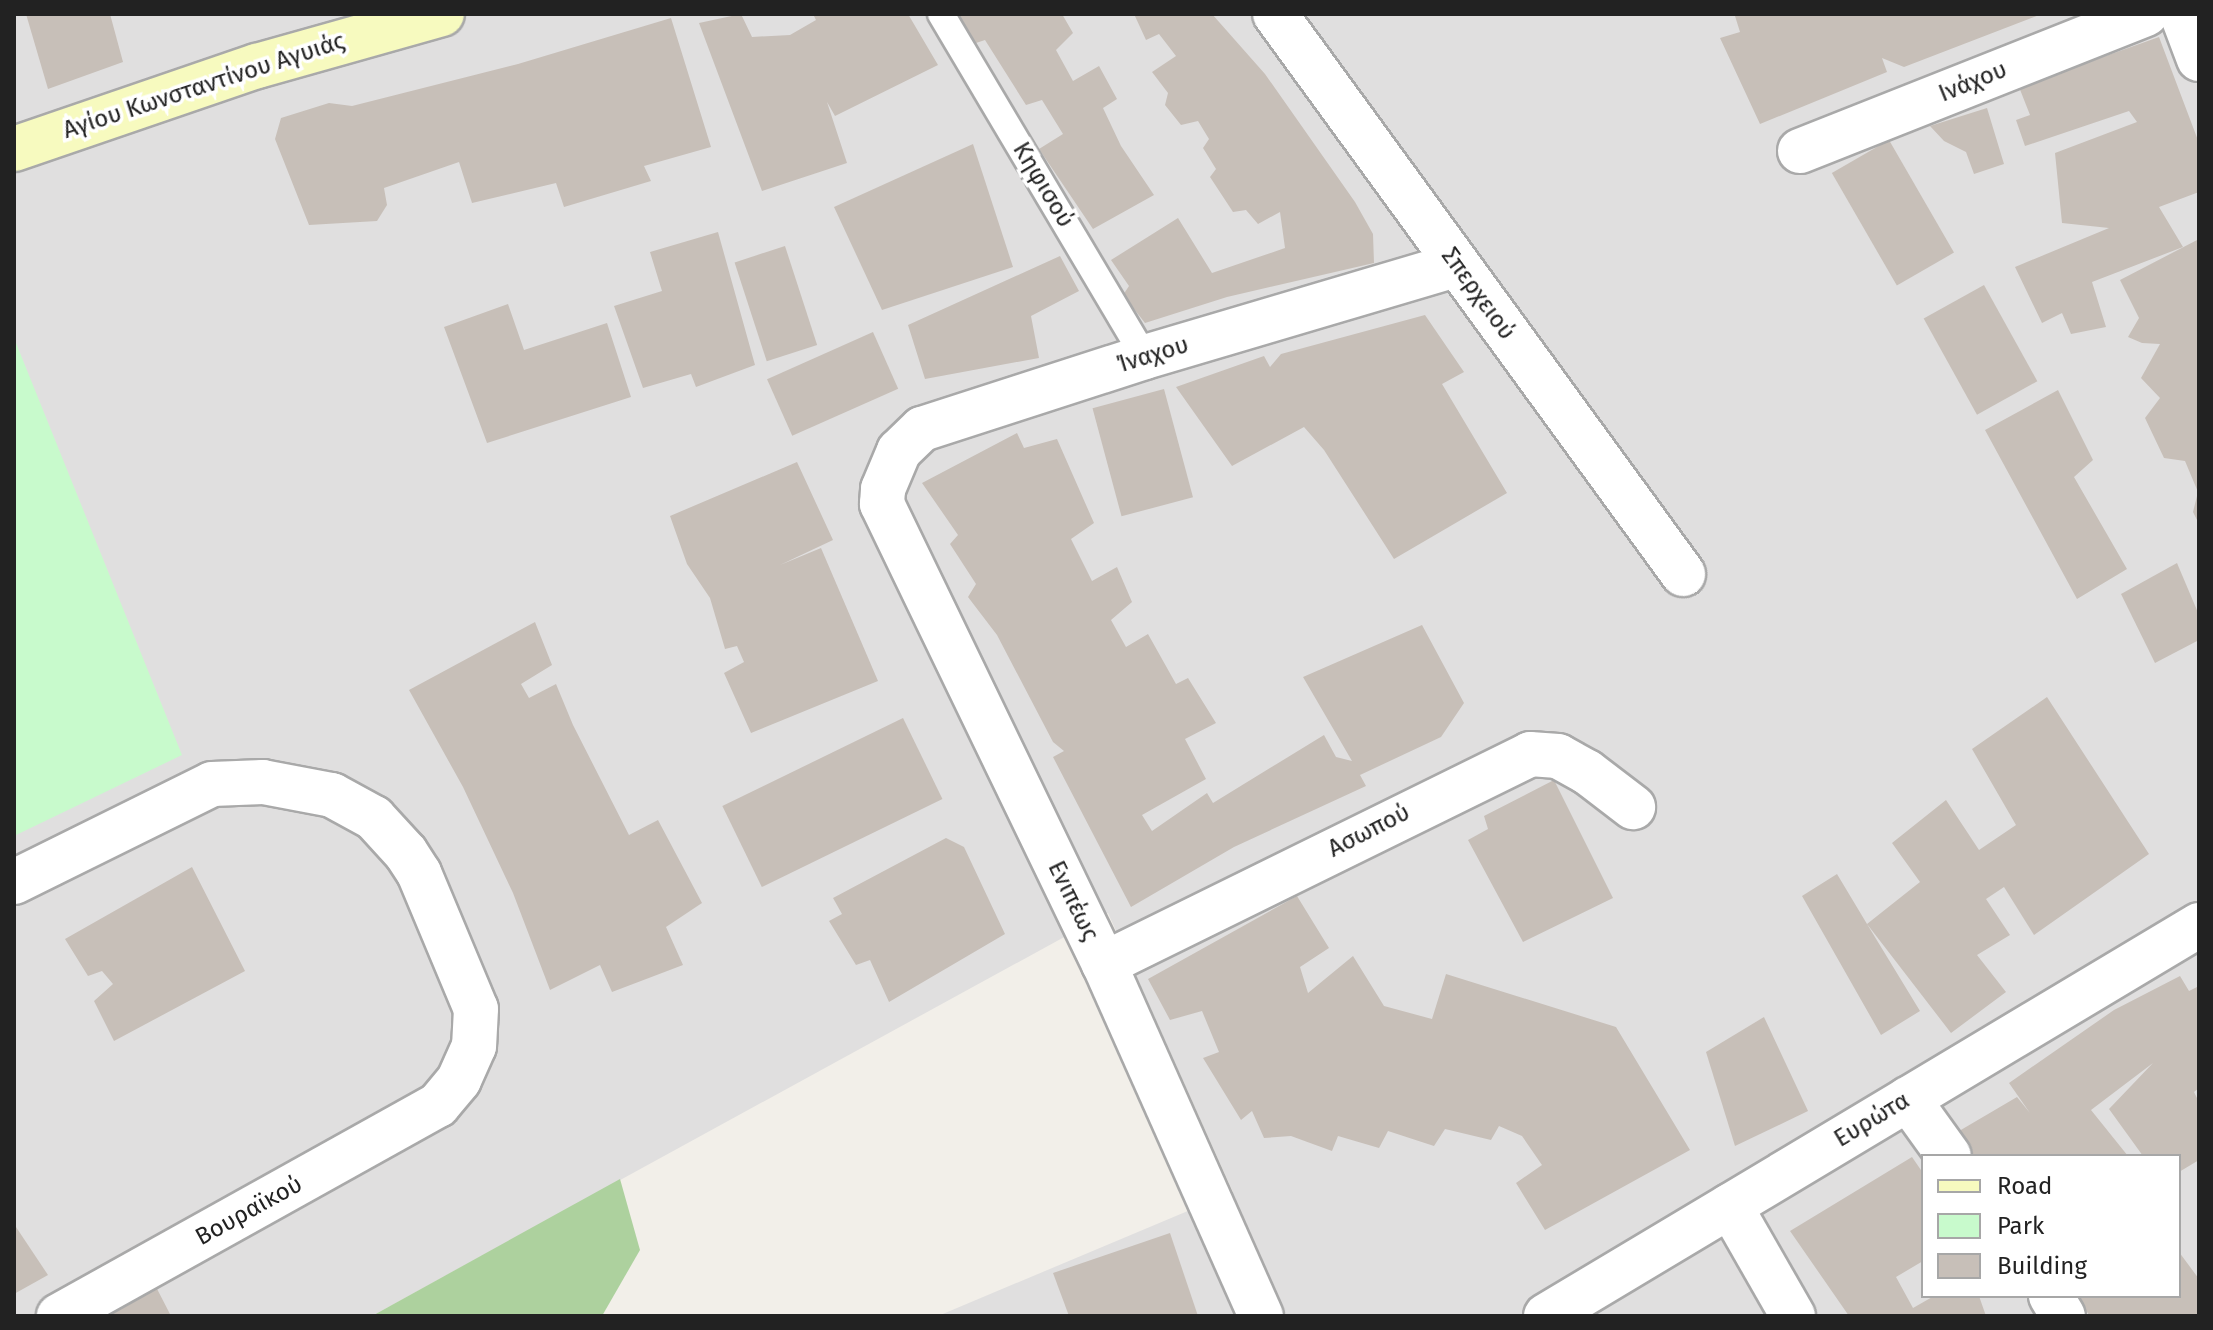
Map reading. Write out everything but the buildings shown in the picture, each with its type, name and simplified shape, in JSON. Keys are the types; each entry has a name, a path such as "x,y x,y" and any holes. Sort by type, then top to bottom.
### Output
{"main road":[{"name":"Αγίου Κωνσταντίνου Αγυιάς","path":"14,149 257,66 442,14"}],"street":[{"name":"Σπερχειού","path":"1275,14 1683,574"},
{"name":"Ινάχου","path":"1800,151 2146,14"},
{"path":"2182,14 2199,59"},
{"name":"Ίναχου","path":"883,489 899,451 922,429 1145,357 1456,265"},
{"name":"Ενιπέως","path":"883,489 882,504 1104,964 1261,1316"},
{"name":"Ασωπού","path":"1104,964 1507,762 1530,754 1558,756 1587,772 1633,807"},
{"name":"Βουραϊκού","path":"14,882 212,784 263,782 332,795 354,804 374,818 406,853 419,873 476,1009 474,1046 459,1080 438,1105 59,1316"},
{"name":"Ευρώτα","path":"1546,1316 2199,925"},
{"path":"1908,1099 1948,1154"},
{"path":"1730,1206 1793,1316"},
{"path":"2052,1298 2063,1316"}],"lane":[{"name":"Κηφισού","path":"941,14 1145,357"}],"shaded area":[{"path":"14,14 2199,14 2199,1316 938,1316 1233,1192 1108,913 372,1316 14,1316"}],"green space":[{"path":"14,338 182,755 14,836"},
{"path":"620,1179 640,1250 602,1316 372,1316"}]}
